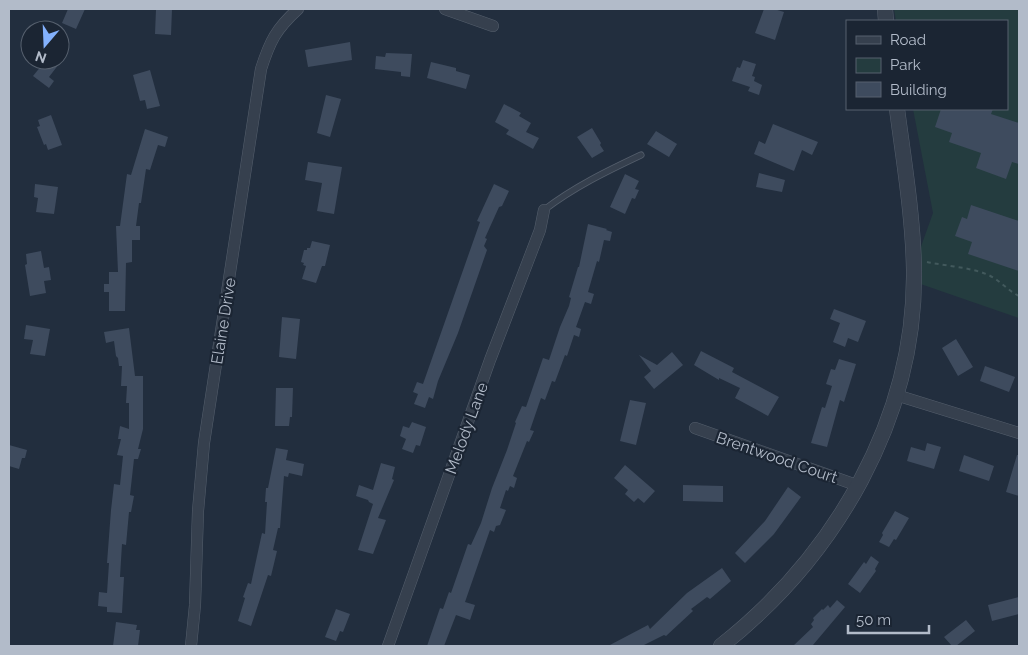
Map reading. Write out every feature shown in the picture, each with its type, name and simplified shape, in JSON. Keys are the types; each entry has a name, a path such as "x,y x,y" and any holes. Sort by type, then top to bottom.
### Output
{"street":[{"name":"Elaine Drive","path":"191,646 195,605 198,511 204,443 261,70 268,46 281,25 298,9"},
{"path":"444,9 493,26"},
{"path":"721,646 746,626 793,580 824,541 859,486 880,440 896,395 907,350 912,312 913,260 912,226 897,110"},
{"name":"Melody Lane","path":"388,646 490,360 540,230 544,210"},
{"path":"896,395 1019,434"},
{"name":"Brentwood Court","path":"696,428 859,486"}],"lane":[{"path":"544,210 595,177 641,155"}],"path":[{"path":"913,260 984,273 998,280 1011,292 1019,296"}],"green space":[{"path":"894,9 1019,9 1019,318 909,280 933,213 913,110 1008,110 1008,20 896,20"}],"building":[{"path":"68,9 85,9 76,29 70,26 70,20 63,20"},
{"path":"156,9 172,9 171,35 155,34"},
{"path":"764,9 784,12 775,40 755,33"},
{"path":"350,42 352,60 308,67 305,50"},
{"path":"386,53 412,54 410,77 401,76 401,72 375,69 376,56 385,57"},
{"path":"743,60 756,64 752,76 755,77 754,81 762,85 759,95 748,91 750,87 732,81 737,67 740,68"},
{"path":"431,62 456,68 456,71 470,75 466,89 427,78"},
{"path":"38,70 54,70 49,77 54,81 49,88 33,76"},
{"path":"150,70 160,106 147,109 145,100 140,101 133,75"},
{"path":"326,95 341,99 330,137 317,133"},
{"path":"504,104 521,113 519,116 531,123 526,132 539,138 533,149 506,134 509,130 495,122"},
{"path":"941,110 993,110 991,114 1019,123 1019,164 1012,162 1006,179 976,168 981,153 949,142 952,133 935,127"},
{"path":"51,115 62,145 48,150 37,127 40,126 38,120"},
{"path":"773,124 818,142 812,155 802,150 794,171 754,154 759,141 765,144"},
{"path":"592,128 604,151 592,158 577,137"},
{"path":"145,129 168,137 165,147 158,145 150,170 146,169 136,226 140,226 140,240 132,240 132,262 126,263 125,311 109,311 109,292 104,292 104,284 109,284 109,272 118,272 116,226 120,226 127,174 131,175"},
{"path":"656,131 677,144 669,157 647,144"},
{"path":"308,162 342,167 334,214 317,211 322,183 305,180"},
{"path":"759,173 785,180 782,192 756,187"},
{"path":"625,174 639,181 635,189 639,190 635,199 632,198 625,214 610,207"},
{"path":"35,184 58,187 54,214 36,212 38,198 34,197"},
{"path":"494,184 509,191 502,206 499,207 485,238 487,239 484,246 487,250 458,333 438,381 433,399 429,397 425,408 414,404 418,394 413,392 417,382 423,384 480,222 477,221"},
{"path":"971,205 1019,221 1019,271 968,254 972,242 955,236 962,217 967,219"},
{"path":"588,224 612,232 610,241 604,240 599,262 597,261 588,292 594,294 591,304 585,302 576,327 581,329 579,337 574,335 555,382 552,381 545,400 541,398 530,430 534,431 529,442 527,441 513,476 517,478 514,488 510,486 508,491 506,490 500,508 506,510 500,525 496,526 494,532 490,530 465,602 475,605 470,620 456,615 444,646 427,646 440,608 443,609 449,592 451,593 468,544 471,545 481,523 515,422 522,406 526,407 543,358 549,360 569,306 571,298 569,297 579,267"},
{"path":"312,241 330,245 325,266 322,266 316,283 302,279 306,266 301,262 304,250 310,248"},
{"path":"41,251 44,268 49,267 51,280 44,281 46,293 30,296 25,265 27,264 26,254"},
{"path":"834,309 866,321 858,342 848,338 845,347 833,342 840,323 830,319"},
{"path":"282,317 300,319 296,359 279,357"},
{"path":"26,325 50,329 45,356 30,354 33,340 24,339"},
{"path":"129,328 135,376 143,376 143,429 138,449 141,449 138,459 134,459 130,495 134,496 131,512 129,512 126,545 122,544 120,577 124,577 122,613 107,612 107,607 98,606 99,592 107,593 109,563 107,563 114,484 120,485 123,456 117,455 121,439 118,439 120,426 129,429 129,403 126,403 127,386 121,386 122,366 119,366 114,341 106,343 104,332"},
{"path":"956,339 973,367 958,376 942,348"},
{"path":"701,351 734,368 732,372 779,397 768,416 735,398 740,388 719,378 719,380 694,365"},
{"path":"672,352 683,365 654,389 644,377 651,371 639,355 657,365"},
{"path":"839,359 856,364 844,402 840,400 827,447 811,443 822,407 825,408 832,386 826,384 831,369 835,370"},
{"path":"985,366 1015,377 1009,392 980,381"},
{"path":"276,388 293,388 292,417 290,417 289,426 275,426"},
{"path":"630,400 646,403 636,445 620,441"},
{"path":"412,422 426,427 420,446 416,445 413,453 402,449 406,439 400,436 403,426 409,428"},
{"path":"927,443 941,447 934,469 907,461 911,447 925,451"},
{"path":"9,445 27,450 25,458 22,458 19,469 9,466"},
{"path":"276,448 288,450 286,460 304,464 302,476 289,473 288,477 284,476 280,528 278,528 273,550 277,551 271,576 268,575 251,626 238,621 245,598 243,597 248,583 251,584 262,533 265,534 266,488 268,488"},
{"path":"964,455 994,466 989,481 959,471"},
{"path":"1017,455 1019,455 1019,496 1006,492"},
{"path":"381,463 395,467 392,479 394,480 378,518 386,520 373,554 358,550 373,504 356,496 359,485 373,490"},
{"path":"625,465 655,491 644,503 638,498 634,502 625,494 628,490 614,478"},
{"path":"683,485 723,486 723,502 683,501"},
{"path":"788,487 801,497 774,534 745,563 735,553 765,521"},
{"path":"895,511 909,518 896,540 894,539 889,547 879,542"},
{"path":"871,556 879,562 875,569 876,571 860,593 848,584 864,562 866,564"},
{"path":"722,568 731,581 710,599 707,597 691,609 693,611 666,636 664,635 642,646 608,646 648,625 650,629 687,593"},
{"path":"1019,597 1019,614 992,621 988,605"},
{"path":"837,600 845,607 813,645 793,646 813,627 811,624 814,620 813,618 828,605 830,608"},
{"path":"336,609 350,614 343,632 340,631 336,641 325,637"},
{"path":"966,620 975,631 956,646 952,646 944,637"},
{"path":"116,622 137,625 136,630 140,630 138,646 113,646"}]}
